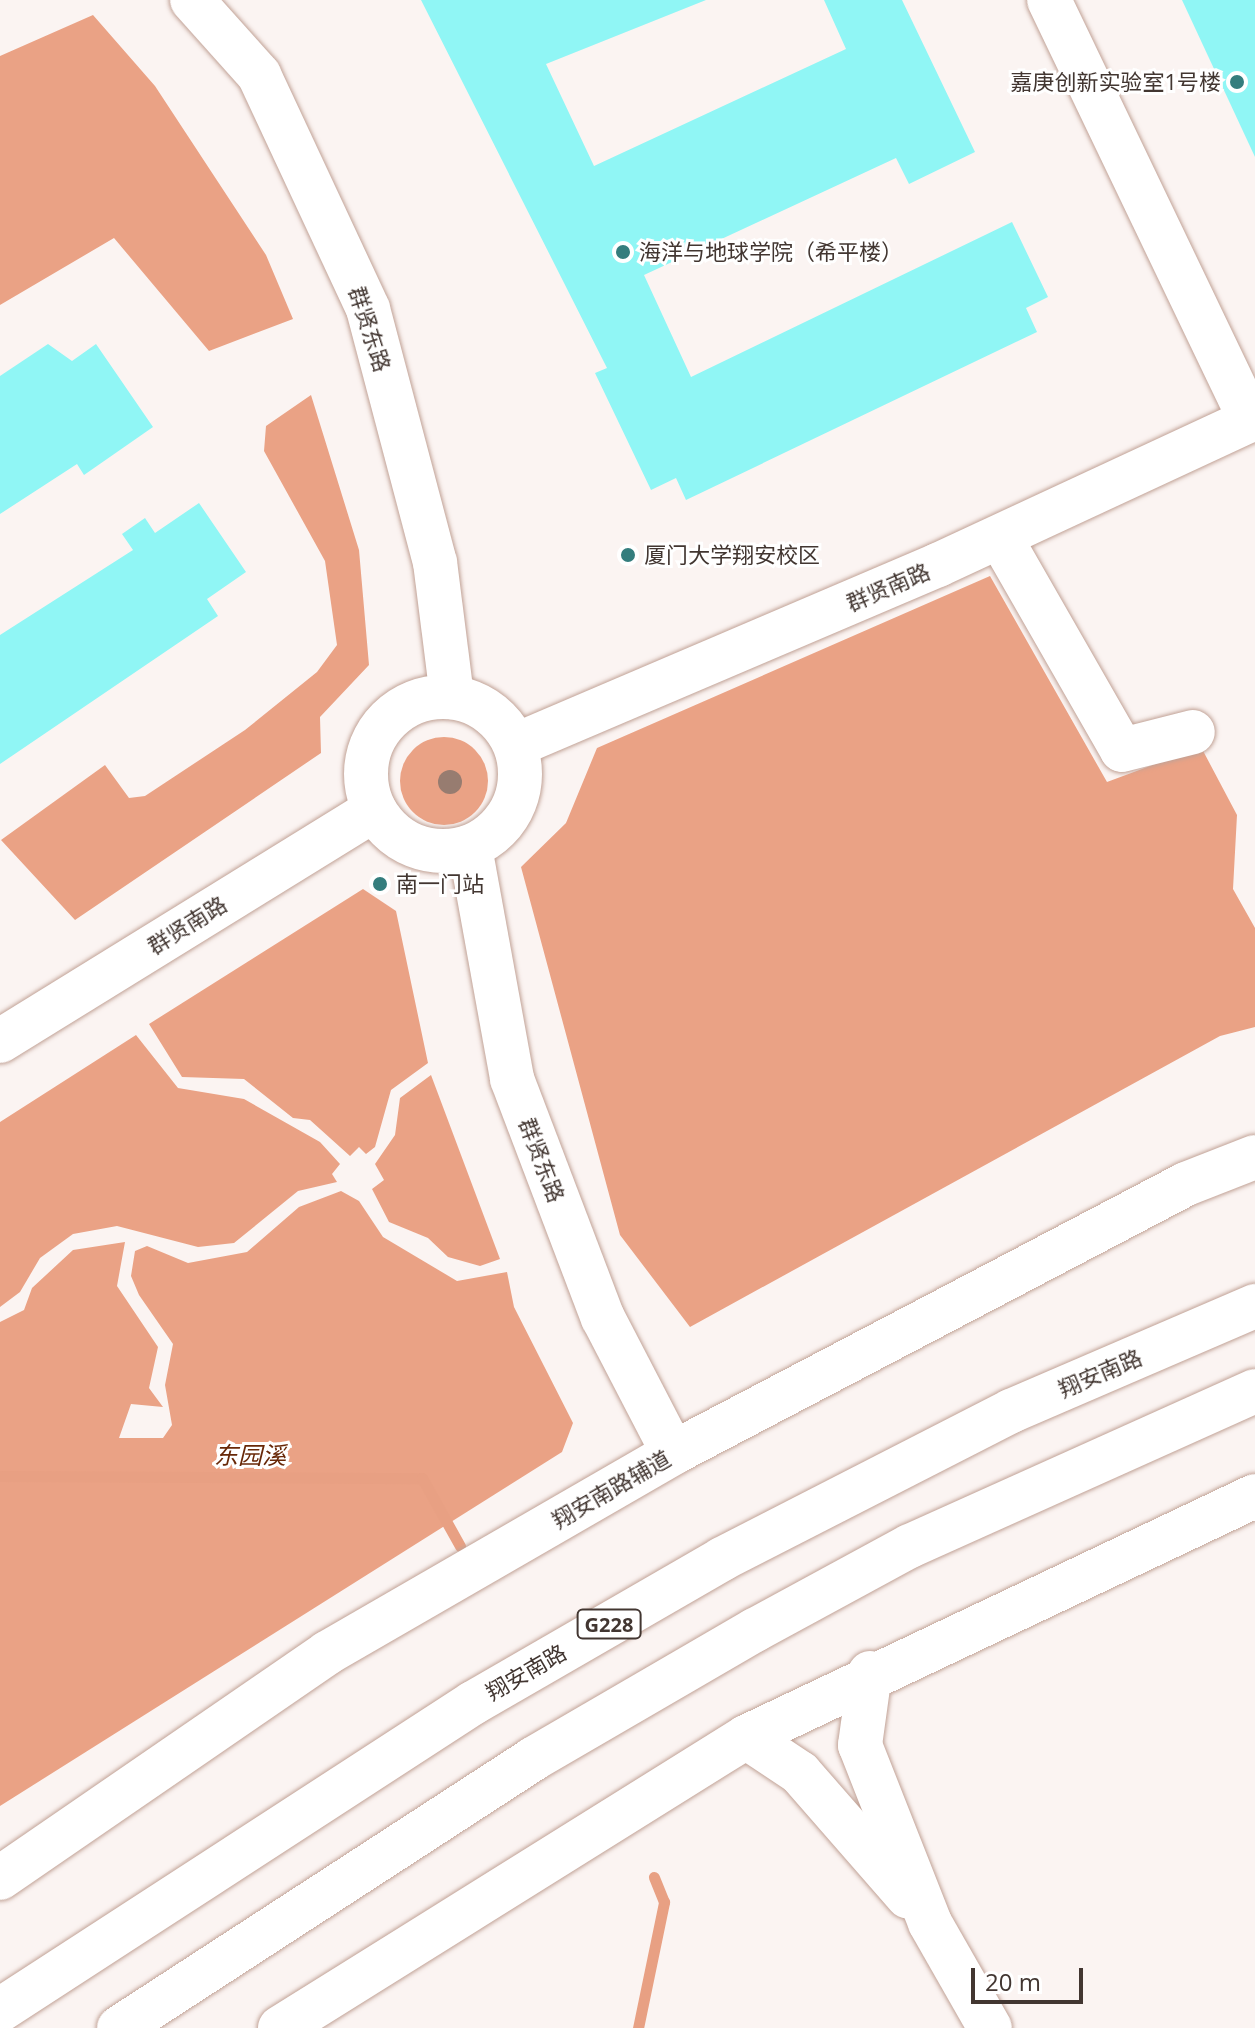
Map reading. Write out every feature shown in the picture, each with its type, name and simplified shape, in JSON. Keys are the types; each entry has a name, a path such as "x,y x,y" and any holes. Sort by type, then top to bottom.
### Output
{"main road":[{"name":"群贤东路","path":"192,0 259,75 368,309 435,562 452,697"},
{"path":"1049,0 1252,419"},
{"name":"群贤南路","path":"516,745 1000,537 1252,419"},
{"path":"1000,537 1122,750 1193,732"},
{"path":"452,697 500,720 516,745 517,800 503,823 470,847 417,847 374,810 366,784 380,728 425,698 452,697"},
{"name":"群贤南路","path":"0,1041 374,810"},
{"name":"群贤东路","path":"470,847 512,1079 603,1318 673,1453"},
{"name":"翔安南路辅道","path":"0,1878 327,1653 673,1453 1186,1184 1255,1157"},
{"name":"翔安南路","path":"0,2010 473,1703 722,1559 1011,1411 1255,1306"},
{"path":"119,2028 533,1759 755,1630 910,1546 1255,1391"},
{"path":"280,2028 746,1737 870,1673 1255,1496"},
{"path":"870,1673 860,1745 930,1923 990,2028"},
{"path":"746,1737 800,1773 930,1923"}],"shaded area":[{"path":"93,15 155,86 266,255 293,319 209,351 114,238 0,305 0,56"},
{"path":"311,395 359,550 369,665 320,717 321,753 75,920 1,840 105,765 129,798 145,796 245,730 317,672 337,645 325,561 264,451 266,426"},
{"path":"990,576 1107,782 1201,747 1237,815 1233,889 1255,928 1255,1027 1220,1036 690,1327 620,1235 521,867 566,823 597,748"},
{"path":"444,737 461,740 475,750 485,764 488,781 485,798 475,812 461,822 444,825 427,822 413,812 403,798 400,781 403,764 413,750 427,740"},
{"path":"363,889 396,911 428,1063 391,1090 375,1147 366,1154 359,1147 350,1156 310,1120 293,1118 244,1079 182,1077 149,1024"},
{"path":"136,1035 178,1088 244,1099 320,1142 340,1164 332,1174 337,1182 298,1191 234,1243 198,1247 117,1226 73,1234 40,1258 20,1292 0,1307 0,1122"},
{"path":"431,1075 500,1259 480,1266 448,1257 428,1238 389,1222 372,1189 384,1180 375,1164 395,1135 400,1098"},
{"path":"341,1191 359,1201 383,1237 457,1281 507,1272 514,1307 573,1423 562,1452 0,1806 0,1322 24,1310 32,1288 73,1250 125,1242 117,1286 158,1347 149,1388 163,1407 131,1404 119,1438 163,1438 172,1425 165,1385 173,1344 139,1295 131,1276 135,1251 147,1246 188,1263 247,1252 299,1207"}],"building":[{"name":"海洋与地球学院（希平楼）","path":"421,0 706,0 546,64 594,166 846,49 824,0 902,0 975,152 909,184 896,158 644,275 691,377 1012,222 1048,297 1026,308 1037,332 686,500 676,478 651,490 595,373 607,368"},
{"name":"嘉庚创新实验室1号楼","path":"1182,0 1255,0 1255,157"},
{"path":"48,344 72,361 96,344 153,427 84,475 77,464 0,514 0,376"},
{"path":"199,503 246,572 207,599 218,616 0,764 0,635 133,550 122,534 145,518 155,533"}],"waterway":[{"name":"东园溪","path":"0,1476 422,1478 460,1546"},
{"name":"东园溪","path":"638,2028 664,1902 654,1877"}],"place":[{"name":"嘉庚创新实验室1号楼","path":"1237,82"},
{"name":"海洋与地球学院（希平楼）","path":"623,252"},
{"name":"厦门大学翔安校区","path":"628,555"},
{"name":"南一门站","path":"380,884"}]}
